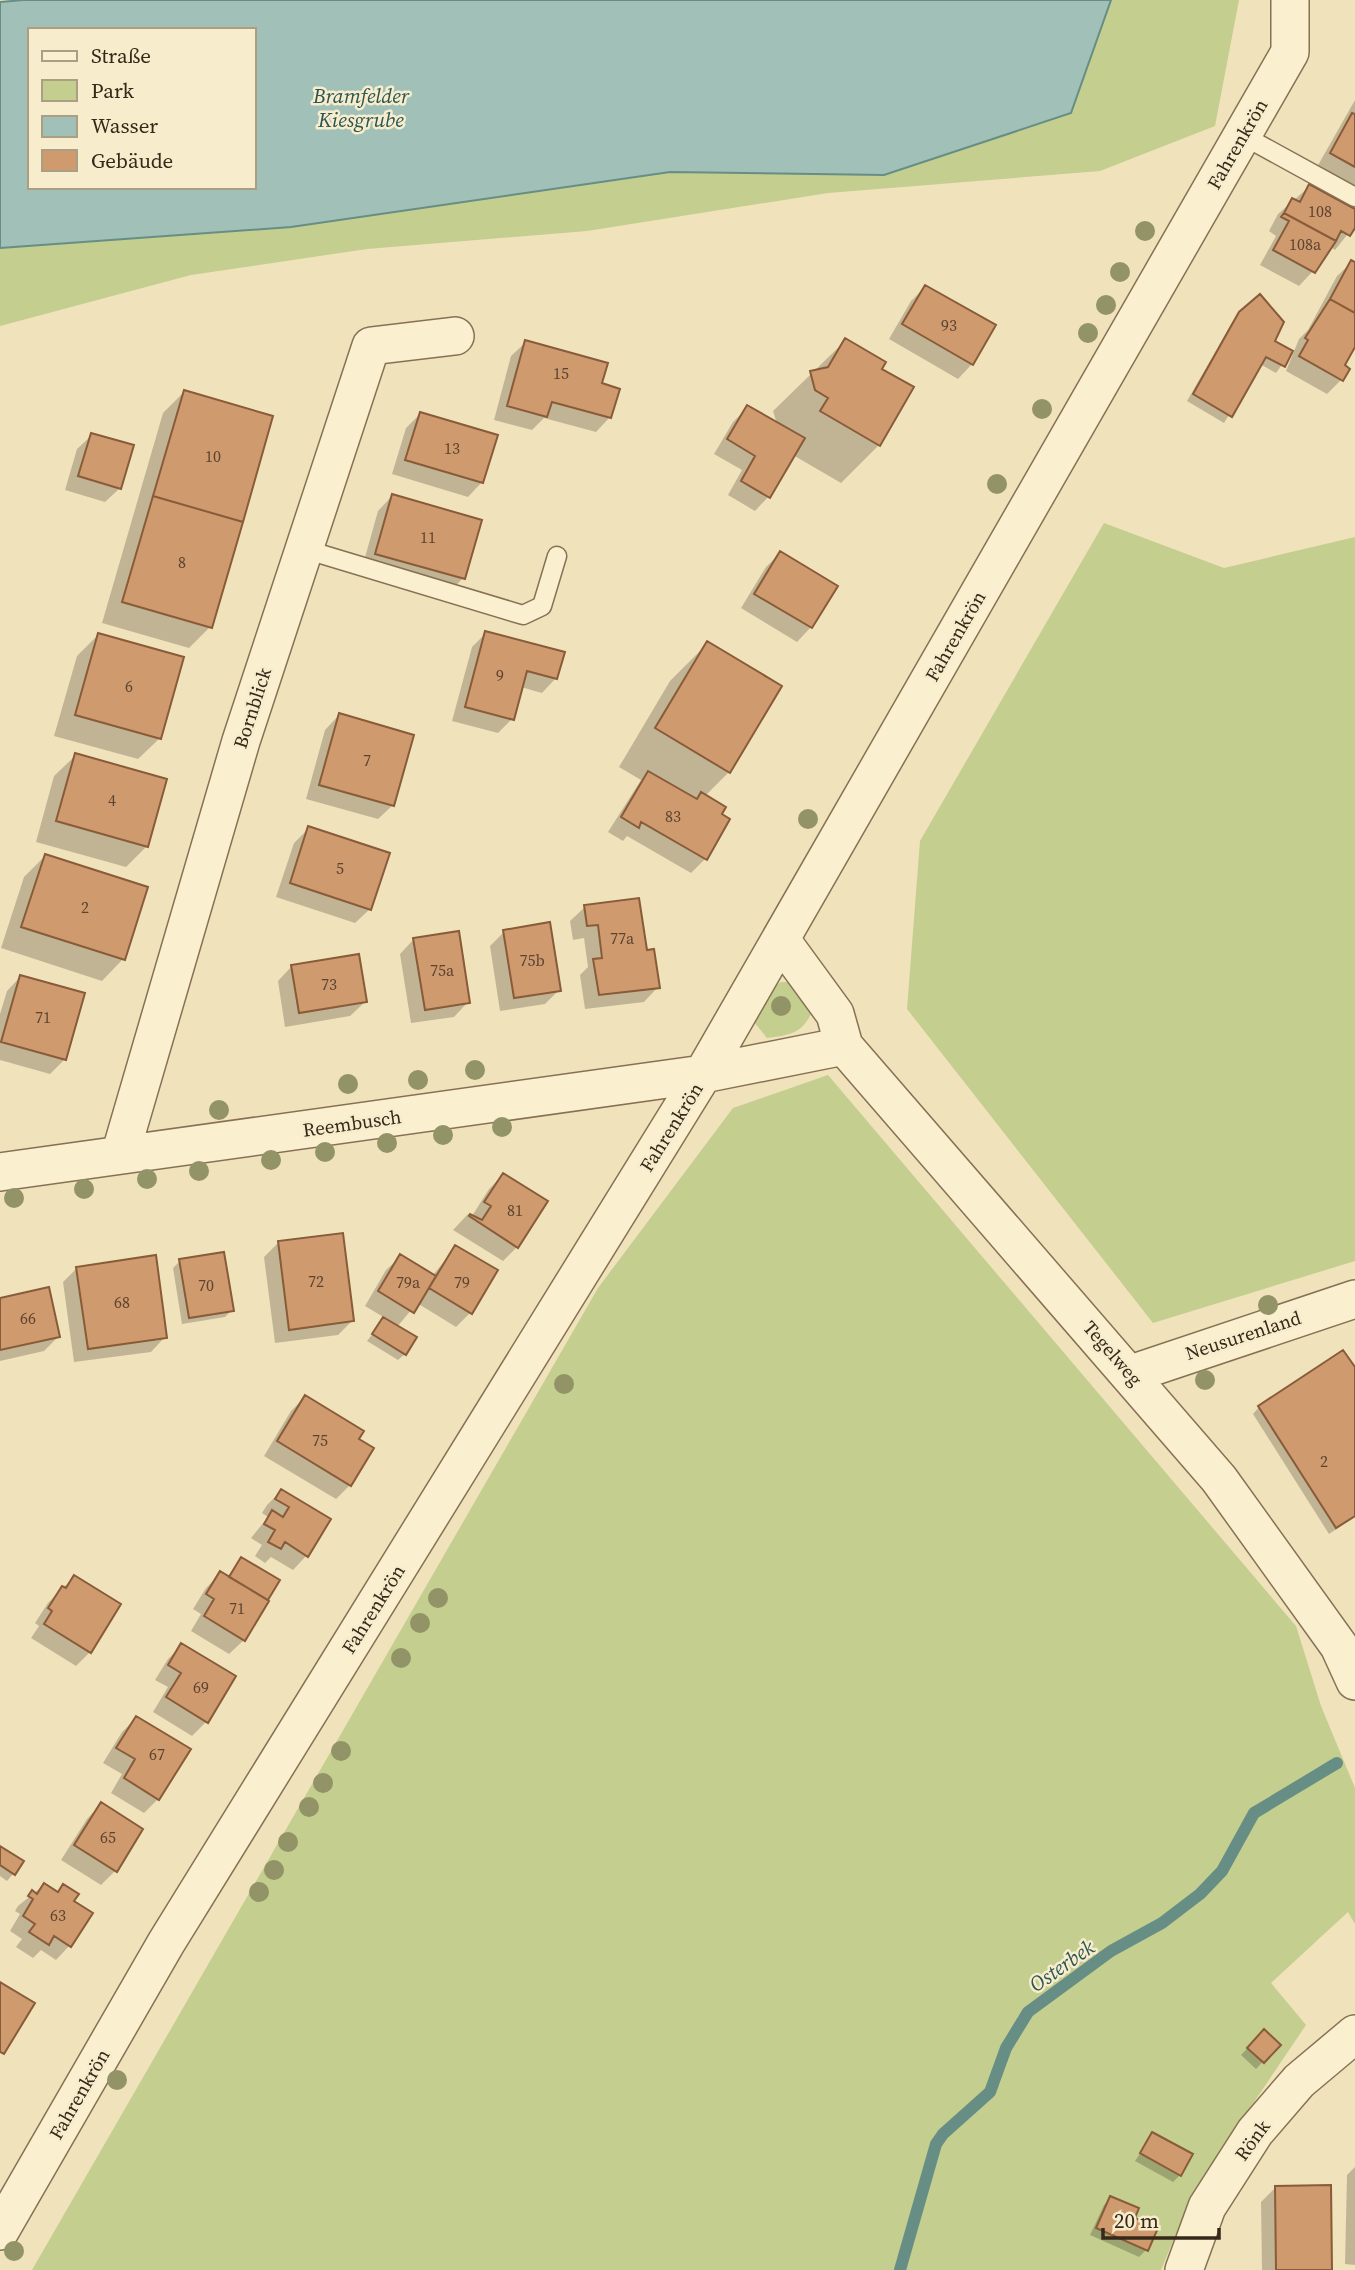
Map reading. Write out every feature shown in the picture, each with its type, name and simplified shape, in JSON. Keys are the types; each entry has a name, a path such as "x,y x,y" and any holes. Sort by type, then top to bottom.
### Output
{"street":[{"name":"Fahrenkrön","path":"0,2231 166,1943 704,1074 1290,52 1290,0"},
{"name":"Bornblick","path":"120,1155 241,741 371,346 455,336"},
{"name":"Tegelweg","path":"780,940 835,1014 844,1046 1131,1374 1235,1500 1339,1646 1355,1681"},
{"path":"704,1074 844,1046"},
{"name":"Reembusch","path":"0,1172 704,1074"},
{"name":"Neusurenland","path":"1131,1374 1355,1299"},
{"name":"Rönk","path":"1184,2270 1207,2207 1255,2132 1299,2081 1355,2034"}],"lane":[{"path":"1242,135 1355,197"},
{"path":"304,549 523,615 542,607 557,556"}],"green space":[{"path":"1111,0 1239,0 1215,126 1100,171 828,193 587,231 367,249 191,275 0,326 0,248 291,227 670,172 884,175 1071,113"},
{"path":"1104,523 1224,568 1355,537 1355,1261 1153,1323 907,1009 920,841"},
{"path":"781,982 792,982 808,1003 811,1014 798,1030 767,1038 754,1022 769,990"},
{"path":"828,1075 1296,1626 1321,1706 1355,1788 1355,1924 1348,1912 1271,1983 1306,2025 1194,2191 1161,2270 32,2270 598,1288 733,1108"}],"water":[{"name":"Bramfelder Kiesgrube","path":"1111,0 1071,113 884,175 670,172 291,227 0,248 0,2"}],"building":[{"path":"1352,113 1355,114 1355,167 1330,153"},
{"path":"1309,184 1355,209 1355,228 1350,236 1341,231 1336,241 1284,213 1292,198 1300,202"},
{"path":"1284,213 1336,241 1315,273 1273,250 1289,221 1281,217"},
{"path":"1351,260 1355,262 1355,313 1330,299"},
{"path":"925,285 996,325 973,365 902,324"},
{"path":"1260,294 1284,322 1275,341 1293,351 1285,367 1266,357 1232,417 1193,394 1239,312"},
{"path":"1330,299 1355,313 1355,347 1345,365 1350,369 1343,381 1299,356 1308,340 1305,338"},
{"path":"845,338 886,362 882,369 914,387 880,446 820,411 828,398 815,390 810,371 828,367"},
{"path":"525,340 608,363 602,383 620,389 611,418 552,402 547,417 507,406"},
{"path":"184,390 273,416 243,522 153,496"},
{"path":"747,405 805,438 770,498 741,481 755,456 727,439"},
{"path":"420,412 498,435 483,483 405,460"},
{"path":"91,433 134,445 121,489 78,476"},
{"path":"392,494 482,520 465,579 375,554"},
{"path":"153,496 243,522 212,628 122,602"},
{"path":"780,551 838,586 812,628 754,594"},
{"path":"485,631 565,652 557,679 527,671 514,720 465,707"},
{"path":"98,633 184,657 161,739 75,715"},
{"path":"707,641 782,686 730,773 655,728"},
{"path":"339,713 414,735 394,806 319,785"},
{"path":"75,753 167,779 148,847 56,821"},
{"path":"648,771 697,799 701,792 726,807 722,814 730,819 707,860 641,822 639,828 621,817"},
{"path":"308,826 390,853 371,910 290,883"},
{"path":"45,854 148,887 125,960 21,927"},
{"path":"639,898 647,950 654,949 660,988 599,995 593,959 602,958 598,925 587,926 584,905"},
{"path":"550,922 561,991 514,998 503,930"},
{"path":"459,931 470,1003 425,1010 413,938"},
{"path":"359,954 367,1002 299,1013 291,965"},
{"path":"20,975 85,993 66,1060 1,1042"},
{"path":"503,1173 548,1201 518,1248 469,1216 470,1214 482,1220 491,1206 484,1202"},
{"path":"343,1233 354,1321 289,1330 278,1241"},
{"path":"455,1245 498,1270 472,1314 429,1288"},
{"path":"224,1252 234,1311 189,1318 179,1259"},
{"path":"400,1254 436,1276 414,1313 378,1291"},
{"path":"156,1255 167,1338 88,1349 76,1267"},
{"path":"49,1287 60,1337 0,1350 0,1298"},
{"path":"383,1317 417,1337 406,1355 372,1334"},
{"path":"1343,1350 1355,1367 1355,1516 1336,1528 1258,1406"},
{"path":"305,1395 364,1431 359,1439 374,1448 351,1486 277,1441"},
{"path":"281,1489 331,1519 308,1557 285,1542 281,1549 268,1542 275,1530 264,1524 272,1510 283,1517 289,1507 275,1499"},
{"path":"241,1557 280,1580 268,1600 229,1577"},
{"path":"220,1571 269,1601 245,1641 204,1616 214,1599 206,1594"},
{"path":"74,1575 121,1604 91,1653 44,1624 52,1611 48,1608 62,1586 66,1588"},
{"path":"181,1643 236,1676 208,1723 166,1697 181,1673 168,1665"},
{"path":"136,1716 191,1749 159,1800 124,1778 135,1759 116,1748"},
{"path":"101,1802 143,1829 117,1872 74,1845"},
{"path":"0,1846 24,1861 15,1875 0,1865"},
{"path":"44,1883 58,1892 63,1884 79,1894 74,1901 93,1913 71,1947 54,1936 49,1945 29,1932 35,1924 23,1916 33,1899 28,1896 32,1890 37,1894"},
{"path":"0,1982 35,2003 4,2054 0,2052"},
{"path":"1264,2029 1281,2045 1264,2063 1247,2048"},
{"path":"1152,2132 1193,2154 1181,2176 1140,2153"},
{"path":"1331,2185 1332,2270 1276,2270 1275,2186"},
{"path":"1110,2196 1139,2208 1135,2218 1158,2228 1148,2251 1096,2228"}],"waterway":[{"name":"Osterbek","path":"900,2270 936,2144 943,2134 990,2092 1006,2048 1028,2012 1111,1951 1162,1923 1200,1894 1222,1871 1254,1813 1337,1763"}]}
